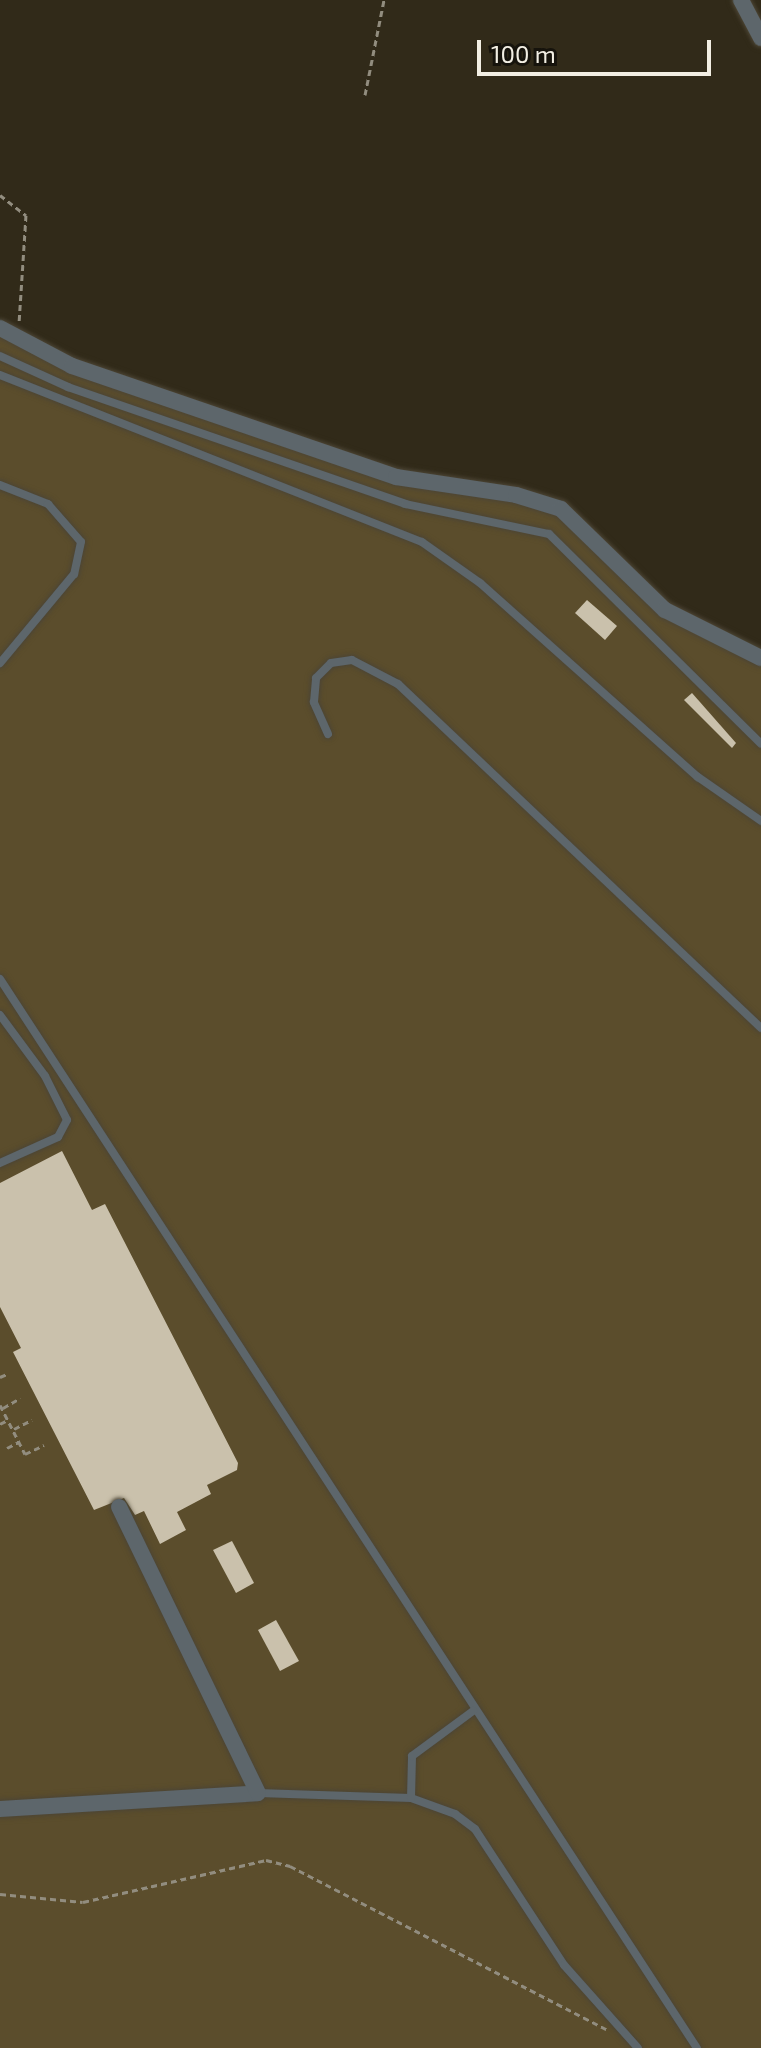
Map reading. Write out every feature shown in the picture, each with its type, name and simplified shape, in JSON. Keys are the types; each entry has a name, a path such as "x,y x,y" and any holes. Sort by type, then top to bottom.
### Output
{"street":[{"path":"741,0 761,38"},
{"path":"0,328 72,366 396,477 516,495 561,509 665,610 761,658"},
{"path":"0,1809 258,1793 119,1507"}],"lane":[{"path":"0,356 68,387 405,504 549,534 761,744"},
{"path":"0,375 422,542 480,583 698,777 761,821"},
{"path":"0,485 48,504 81,542 74,574 0,663"},
{"path":"328,734 314,702 316,678 331,663 352,660 398,684 761,1028"},
{"path":"0,979 473,1711 697,2048"},
{"path":"0,1015 45,1076 67,1120 58,1137 0,1163"},
{"path":"411,1798 412,1756 473,1711"},
{"path":"258,1793 411,1798 455,1814 475,1829 564,1965 638,2048"}],"path":[{"path":"365,95 384,0"},
{"path":"0,195 26,215 17,338"},
{"path":"0,1377 7,1374"},
{"path":"20,1398 1,1407 25,1454 44,1445"},
{"path":"0,1424 8,1420"},
{"path":"13,1430 32,1420"},
{"path":"7,1448 19,1442"},
{"path":"0,1894 83,1902 242,1862 278,1863 627,2037"}],"shaded area":[{"path":"0,336 97,379 386,479 535,504 569,522 625,576 761,664 761,2048 0,2048"}],"building":[{"path":"587,600 617,626 605,640 575,613"},
{"path":"692,693 736,743 732,748 684,700"},
{"path":"62,1151 92,1210 105,1204 238,1463 237,1470 207,1485 211,1494 177,1512 186,1530 160,1544 144,1511 135,1515 124,1498 94,1510 13,1352 21,1348 0,1307 0,1183"},
{"path":"232,1541 254,1583 236,1593 213,1550"},
{"path":"276,1620 299,1661 280,1671 258,1630"}]}
